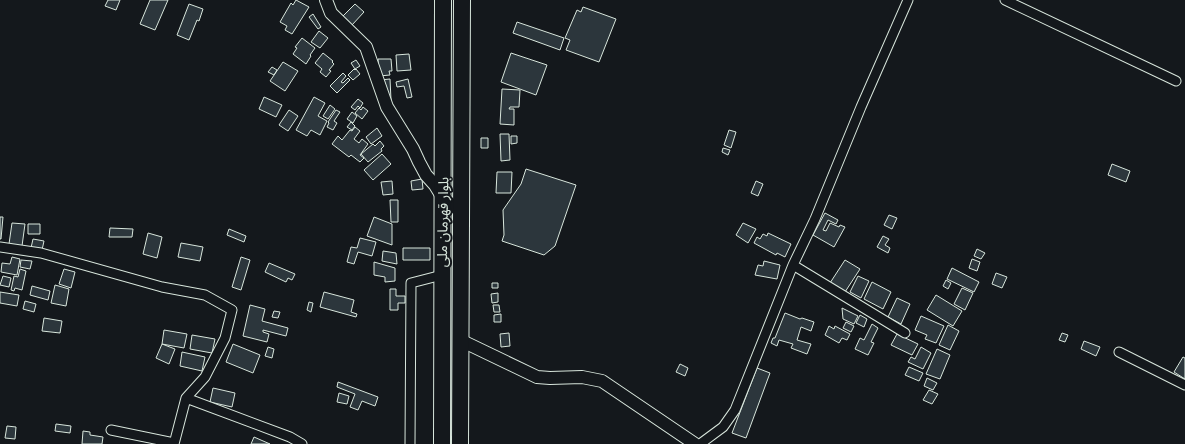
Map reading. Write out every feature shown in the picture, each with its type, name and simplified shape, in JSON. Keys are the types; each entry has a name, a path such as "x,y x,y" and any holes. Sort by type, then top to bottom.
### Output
{"highway":[{"name":"بلوار قهرمان ملی","path":"442,444 443,0"},
{"name":"بلوار قهرمان ملی","path":"460,444 462,0"}],"street":[{"path":"326,0 331,13 366,47 387,107 413,148 426,175 443,198 461,212"},
{"path":"700,444 724,427 734,410 793,265 815,219 908,0"},
{"path":"1006,0 1176,81"},
{"path":"0,247 41,253 162,287 205,295 232,310 225,338 205,377 186,398 174,444 111,430"},
{"path":"793,265 906,333"},
{"path":"410,444 411,283 442,275"},
{"path":"460,340 537,377 582,377 602,381 695,444"},
{"path":"1119,352 1185,385"},
{"path":"186,398 290,437 302,444"}],"building":[{"path":"108,0 120,0 116,10 105,6"},
{"path":"150,0 168,0 155,30 140,24"},
{"path":"296,0 309,7 292,34 285,30 287,26 280,22 291,3 293,5"},
{"path":"189,4 203,9 189,40 177,35"},
{"path":"355,4 364,12 352,25 343,16"},
{"path":"583,7 616,19 599,62 566,50 570,40 565,38 577,10 581,12"},
{"path":"313,14 321,27 318,29 309,17"},
{"path":"517,22 564,38 560,50 513,33"},
{"path":"319,31 328,38 320,48 311,42"},
{"path":"302,38 315,48 306,64 293,54 297,48 295,47"},
{"path":"323,53 334,64 326,77 320,72 322,69 315,63"},
{"path":"511,53 547,65 536,95 501,82"},
{"path":"409,54 411,70 397,71 396,55"},
{"path":"378,59 391,59 392,71 389,71 390,75 379,76"},
{"path":"356,60 360,66 355,69 351,63"},
{"path":"283,62 298,71 285,91 270,81"},
{"path":"272,67 277,70 274,75 268,72"},
{"path":"354,69 360,74 353,80 348,75"},
{"path":"343,73 346,76 341,82 343,83 348,78 350,80 337,93 330,86"},
{"path":"390,79 391,100 386,100 380,80"},
{"path":"408,79 412,97 407,98 404,86 397,87 396,82"},
{"path":"502,89 520,90 519,107 510,107 509,109 514,109 514,125 500,124"},
{"path":"264,97 282,105 276,117 259,109"},
{"path":"314,97 325,103 318,116 327,121 320,135 311,130 307,136 296,130"},
{"path":"358,99 363,103 360,108 358,106 355,110 351,107"},
{"path":"330,105 335,109 328,119 323,116"},
{"path":"363,107 368,111 362,119 355,113 359,108 361,110"},
{"path":"289,110 298,116 288,131 279,125"},
{"path":"336,110 340,112 334,121 337,123 333,130 327,127"},
{"path":"352,112 357,116 353,123 347,119"},
{"path":"351,122 355,126 352,130 347,127"},
{"path":"355,127 360,131 354,139 359,143 362,139 368,144 360,155 364,158 360,162 351,155 349,157 332,144 338,136 342,140"},
{"path":"377,128 382,136 371,144 366,137"},
{"path":"729,130 736,132 731,148 724,145"},
{"path":"500,134 509,134 510,160 501,161"},
{"path":"511,136 517,136 517,143 511,144"},
{"path":"481,138 488,138 488,148 481,148"},
{"path":"380,141 384,146 381,149 382,151 368,162 361,154"},
{"path":"723,148 730,150 728,155 722,152"},
{"path":"382,154 391,164 373,180 364,170"},
{"path":"1112,164 1130,171 1126,182 1108,175"},
{"path":"526,169 576,185 555,246 544,255 502,241 504,235 503,210 521,184"},
{"path":"497,172 512,172 511,193 496,193"},
{"path":"422,179 423,189 412,190 411,181"},
{"path":"392,181 393,194 383,195 381,182"},
{"path":"756,181 763,184 758,196 751,193"},
{"path":"390,200 398,200 398,222 391,222"},
{"path":"825,213 838,220 836,224 828,220 823,230 826,231 830,223 839,227 840,225 845,227 834,247 813,235"},
{"path":"889,215 897,218 892,229 884,225"},
{"path":"0,217 3,217 1,239 0,239"},
{"path":"374,217 392,224 392,245 367,236"},
{"path":"12,223 25,224 22,246 9,244"},
{"path":"743,223 756,229 748,243 736,235"},
{"path":"28,224 40,224 40,234 28,234"},
{"path":"110,228 133,229 132,237 109,237"},
{"path":"229,229 246,236 244,242 227,235"},
{"path":"148,233 162,237 157,258 143,254"},
{"path":"768,233 791,244 785,257 777,253 776,255 754,243 757,237 760,239 763,234 767,236"},
{"path":"883,236 889,239 885,245 890,248 888,253 877,247"},
{"path":"360,238 376,242 372,256 358,252 354,264 347,262 351,247 357,248"},
{"path":"33,239 44,241 42,250 31,248"},
{"path":"181,243 203,247 200,261 178,257"},
{"path":"403,248 430,248 430,260 403,260"},
{"path":"977,249 985,253 981,259 974,256"},
{"path":"383,251 396,253 397,264 382,261"},
{"path":"12,257 20,259 17,275 1,272 2,263 10,264"},
{"path":"241,257 250,260 241,290 232,287"},
{"path":"972,259 980,262 977,271 969,268"},
{"path":"21,260 32,261 30,269 20,267"},
{"path":"845,260 860,269 845,292 830,283"},
{"path":"764,261 780,265 777,279 755,275 758,265 763,266"},
{"path":"374,262 395,268 395,281 385,282 385,277 374,275"},
{"path":"269,263 295,274 292,280 288,278 286,282 265,272"},
{"path":"952,268 979,282 974,292 947,279"},
{"path":"20,269 26,271 22,290 15,288 14,291 11,290 14,276 18,277"},
{"path":"64,269 75,272 71,288 59,284"},
{"path":"996,273 1007,277 1002,288 992,284"},
{"path":"3,276 11,278 9,287 0,285"},
{"path":"858,276 869,281 861,298 850,292"},
{"path":"946,280 951,283 948,289 943,286"},
{"path":"872,282 891,292 883,309 864,299"},
{"path":"492,283 498,283 498,288 492,288"},
{"path":"55,285 69,289 66,306 51,303"},
{"path":"32,286 50,291 48,300 30,295"},
{"path":"962,288 973,293 965,310 954,304"},
{"path":"390,289 396,289 396,296 405,296 405,303 398,303 398,310 390,310"},
{"path":"0,292 19,295 17,306 0,303"},
{"path":"324,292 354,300 351,312 357,314 356,317 320,307"},
{"path":"498,293 498,302 492,303 491,294"},
{"path":"936,295 962,311 953,326 927,310"},
{"path":"897,298 910,304 901,324 888,317"},
{"path":"25,301 36,304 34,312 23,309"},
{"path":"309,302 313,303 311,312 307,310"},
{"path":"250,305 265,309 262,321 288,328 286,336 263,330 263,332 269,334 267,342 243,336"},
{"path":"493,305 499,305 500,312 494,312"},
{"path":"842,308 858,316 854,324 843,319"},
{"path":"274,311 280,312 278,318 272,317"},
{"path":"785,313 814,322 811,331 801,327 797,340 811,344 807,354 791,348 793,344 779,340 777,346 771,343 773,338 775,338"},
{"path":"501,314 501,322 494,322 494,315"},
{"path":"860,315 867,319 864,327 856,323"},
{"path":"921,316 944,326 936,343 925,339 927,335 915,330"},
{"path":"44,318 62,321 60,333 42,331"},
{"path":"846,322 854,326 851,332 843,328"},
{"path":"872,324 878,328 871,342 874,343 868,355 855,349 860,338 864,340"},
{"path":"948,325 959,331 950,350 939,345"},
{"path":"829,326 834,329 835,326 850,334 847,340 842,338 839,343 825,335"},
{"path":"164,330 187,334 184,348 162,344"},
{"path":"509,333 510,346 501,347 500,334"},
{"path":"1062,333 1068,335 1065,342 1059,340"},
{"path":"897,334 918,344 912,355 891,345"},
{"path":"192,335 215,339 212,353 190,349"},
{"path":"1084,341 1100,347 1096,356 1081,349"},
{"path":"162,344 175,349 169,364 156,358"},
{"path":"233,344 260,355 253,373 226,362"},
{"path":"268,347 274,349 272,358 265,356"},
{"path":"921,347 931,353 923,369 908,362 911,357 915,359"},
{"path":"937,349 950,355 940,379 926,374"},
{"path":"182,352 205,357 202,371 180,366"},
{"path":"1183,357 1185,358 1185,379 1174,372"},
{"path":"680,364 688,368 685,376 676,372"},
{"path":"909,367 923,373 919,381 905,375"},
{"path":"757,368 770,373 746,438 732,433"},
{"path":"927,378 937,383 933,390 924,386"},
{"path":"338,382 378,397 375,406 362,401 358,410 350,407 355,394 337,387"},
{"path":"213,388 235,393 232,407 210,402"},
{"path":"929,390 938,394 932,404 923,400"},
{"path":"339,393 349,396 347,404 337,402"},
{"path":"56,424 71,426 70,433 55,431"},
{"path":"7,426 16,427 15,439 5,438"},
{"path":"83,431 90,432 90,435 103,437 102,444 82,444"},
{"path":"254,437 270,444 251,444"}]}
